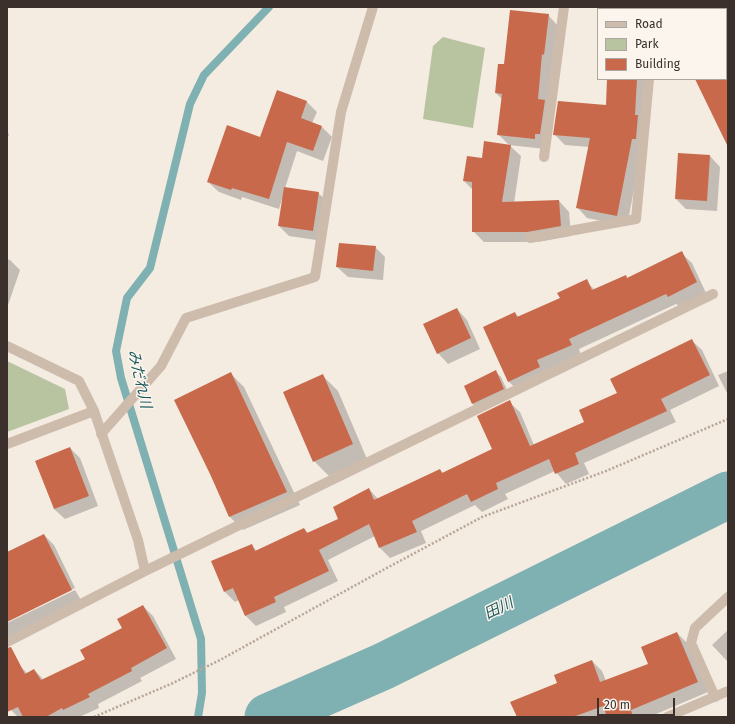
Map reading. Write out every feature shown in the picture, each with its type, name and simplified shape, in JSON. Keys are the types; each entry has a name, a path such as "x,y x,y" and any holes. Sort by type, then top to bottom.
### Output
{"street":[{"path":"102,434 115,417 143,388 161,366 186,318 315,277 341,112 373,7"},
{"path":"544,157 564,7"},
{"path":"530,238 636,219 649,80"},
{"path":"7,642 145,571 713,294"},
{"path":"7,346 79,381 94,411 102,434 138,540 145,571"},
{"path":"7,444 94,411"},
{"path":"714,697 691,643 695,628 728,597"},
{"path":"667,717 728,691"}],"path":[{"path":"94,717 174,683 220,660 482,517 606,471 728,419"}],"green space":[{"path":"443,37 485,48 473,128 423,119 433,46"},
{"path":"7,361 65,389 69,409 7,432"}],"building":[{"path":"510,10 549,14 544,55 542,54 538,99 545,100 540,134 535,134 535,139 497,135 502,94 495,93 498,64 504,64"},
{"path":"728,79 728,147 695,80"},
{"path":"607,80 637,80 635,115 638,115 636,139 632,139 617,216 576,208 590,138 553,135 558,101 606,105"},
{"path":"277,90 307,101 301,118 322,126 313,151 287,142 269,199 232,188 231,190 207,182 227,125 260,137"},
{"path":"484,141 511,145 502,202 559,200 561,226 527,232 472,232 472,182 463,181 467,156 482,158"},
{"path":"678,153 710,155 707,201 675,199"},
{"path":"284,187 319,192 313,231 278,226"},
{"path":"339,243 376,246 373,271 336,267"},
{"path":"682,251 697,282 668,297 666,294 569,339 572,345 537,360 540,367 508,382 483,327 515,312 517,317 560,298 557,293 587,279 592,290 626,275 627,278"},
{"path":"457,308 471,338 437,354 423,324"},
{"path":"692,339 710,375 661,399 667,411 575,453 579,464 555,474 549,459 496,483 498,489 471,502 467,494 412,521 417,532 379,548 369,524 319,550 329,571 274,597 276,602 245,616 233,588 224,592 211,561 252,544 255,551 304,528 307,533 338,519 333,507 369,488 374,500 440,469 442,473 492,449 477,416 510,400 530,446 584,422 579,410 617,393 610,379"},
{"path":"496,370 504,389 472,404 464,386"},
{"path":"231,372 287,492 229,517 174,400"},
{"path":"323,374 353,444 313,462 283,392"},
{"path":"70,447 89,496 54,509 35,461"},
{"path":"44,534 72,590 7,622 7,552"},
{"path":"143,605 167,648 131,668 132,671 88,694 90,697 63,710 62,708 46,717 23,717 18,707 7,712 7,648 11,647 25,674 34,669 41,680 85,659 80,650 122,628 117,619"},
{"path":"677,632 698,682 631,710 633,717 607,717 603,706 573,717 517,717 510,702 557,683 554,675 592,660 600,682 648,664 641,647"}],"waterway":[{"name":"みだれ川","path":"198,717 202,693 201,639 121,378 116,351 127,298 150,268 190,104 204,75 269,7"},
{"name":"田川","path":"268,717 384,666 728,495"}]}
